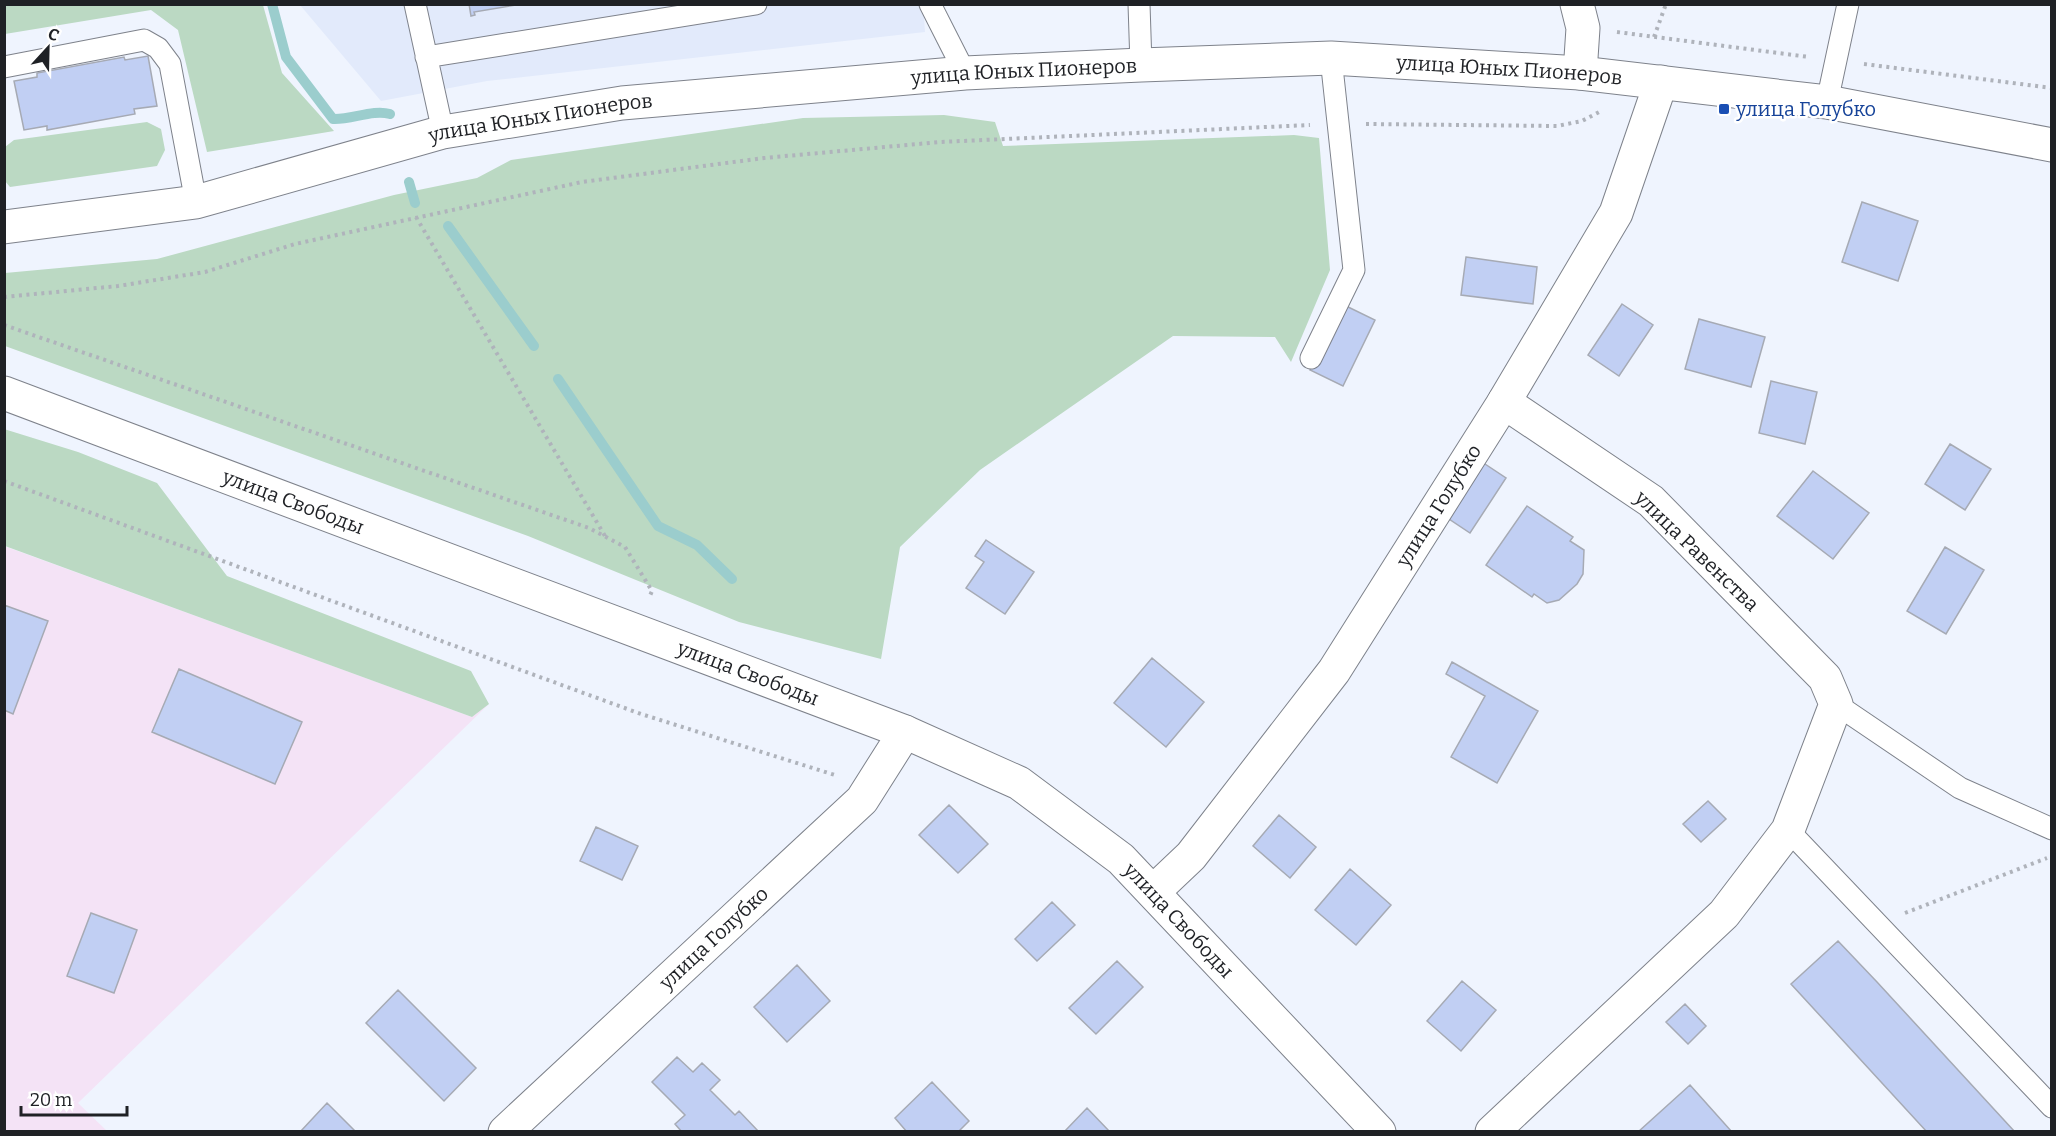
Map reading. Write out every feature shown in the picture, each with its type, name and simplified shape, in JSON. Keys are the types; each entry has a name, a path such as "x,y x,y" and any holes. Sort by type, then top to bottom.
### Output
{"main road":[{"path":"1577,4 1583,28 1580,73"},
{"name":"улица Юных Пионеров","path":"4,227 195,202 443,132 622,104 965,73 1141,65 1331,58 1580,73 1827,102 2052,145"},
{"name":"улица Голубко","path":"1153,892 1191,856 1334,671 1504,402 1616,213 1661,82"},
{"name":"улица Свободы","path":"4,393 905,732 1018,783 1121,859 1378,1131"},
{"name":"улица Равенства","path":"1504,402 1651,501 1825,678 1836,704"},
{"path":"1491,1131 1724,914 1788,830 1836,704"},
{"name":"улица Голубко","path":"505,1131 862,800 905,732"}],"lane":[{"path":"416,4 443,132"},
{"path":"426,57 756,4"},
{"path":"930,4 965,73"},
{"path":"1139,4 1141,65"},
{"path":"1827,102 1848,4"},
{"path":"4,67 144,40 158,48 170,64 195,202"},
{"path":"1311,358 1354,270 1331,58"},
{"path":"1836,704 1960,788 2052,829"},
{"path":"1788,830 2052,1107"}],"path":[{"path":"1654,37 1666,4"},
{"path":"4,297 118,286 205,272 295,244 582,182 776,157 940,142 1338,124 1557,126 1582,121 1612,106"},
{"path":"416,217 606,537"},
{"path":"4,325 589,528 625,547 652,591 637,631"},
{"path":"4,481 641,714 870,787"},
{"path":"1877,924 2052,856"}],"shaded area":[{"path":"923,4 925,32 487,81 381,101 300,5"},
{"path":"4,546 472,717 489,704 78,1103 107,1131 5,1131"}],"green space":[{"path":"5,4 263,5 282,73 334,131 207,152 178,30 151,10 5,34"},
{"path":"944,115 995,122 1003,146 1294,135 1319,138 1330,270 1291,362 1275,337 1173,336 980,470 900,547 881,659 739,622 528,536 5,346 5,273 157,259 394,195 477,178 511,160 803,118"},
{"path":"147,122 161,129 165,150 157,166 10,187 5,181 5,147 14,140"},
{"path":"4,429 78,452 157,483 227,576 471,671 489,704 472,717 5,546"}],"building":[{"path":"469,4 522,4 474,12 475,15 471,16"},
{"path":"148,56 157,106 134,109 135,114 47,130 47,126 24,130 14,81 37,77 37,73 124,57 125,60"},
{"path":"1862,202 1918,221 1898,281 1842,262"},
{"path":"1466,257 1537,267 1533,304 1461,295"},
{"path":"1342,304 1375,320 1343,386 1310,370"},
{"path":"1622,304 1653,325 1619,376 1588,355"},
{"path":"1699,319 1765,337 1751,387 1685,369"},
{"path":"1771,381 1817,392 1805,444 1759,433"},
{"path":"1950,444 1991,469 1965,510 1925,484"},
{"path":"1482,462 1506,478 1470,533 1446,517"},
{"path":"1813,471 1869,513 1833,559 1777,516"},
{"path":"1527,506 1573,537 1570,541 1584,550 1583,574 1577,584 1559,600 1547,603 1534,594 1532,597 1486,565"},
{"path":"986,540 1034,572 1005,614 966,588 984,562 975,556"},
{"path":"1945,547 1984,570 1946,634 1907,611"},
{"path":"4,605 48,621 13,714 4,710"},
{"path":"1152,658 1204,702 1166,747 1114,703"},
{"path":"1452,662 1538,711 1497,783 1451,757 1485,696 1446,674"},
{"path":"179,669 302,722 275,784 152,732"},
{"path":"1708,801 1726,819 1701,842 1683,824"},
{"path":"949,805 988,844 958,873 919,835"},
{"path":"1279,815 1316,847 1290,878 1253,846"},
{"path":"596,827 638,846 622,880 580,861"},
{"path":"1350,869 1391,905 1356,945 1315,910"},
{"path":"1052,902 1075,925 1037,961 1015,939"},
{"path":"91,913 137,930 114,993 67,976"},
{"path":"1838,941 2015,1132 1927,1132 1791,984"},
{"path":"1117,961 1143,987 1096,1034 1069,1008"},
{"path":"797,965 830,1001 787,1042 754,1007"},
{"path":"1462,981 1496,1010 1461,1051 1427,1021"},
{"path":"398,990 476,1068 444,1101 366,1023"},
{"path":"1685,1004 1706,1026 1688,1044 1666,1022"},
{"path":"677,1057 693,1072 702,1063 720,1080 710,1090 735,1115 739,1111 759,1132 682,1132 675,1124 685,1115 652,1082"},
{"path":"932,1082 969,1121 958,1132 907,1132 895,1118"},
{"path":"1690,1085 1732,1132 1638,1132"},
{"path":"327,1103 356,1132 300,1132"},
{"path":"1087,1108 1110,1132 1064,1132"}],"waterway":[{"path":"272,4 286,57 333,119 376,113 390,114"},
{"path":"409,182 415,203"},
{"path":"448,226 534,346"},
{"path":"558,379 658,526 697,545 732,579"}],"place":[{"name":"улица Голубко","path":"1724,109"}]}
